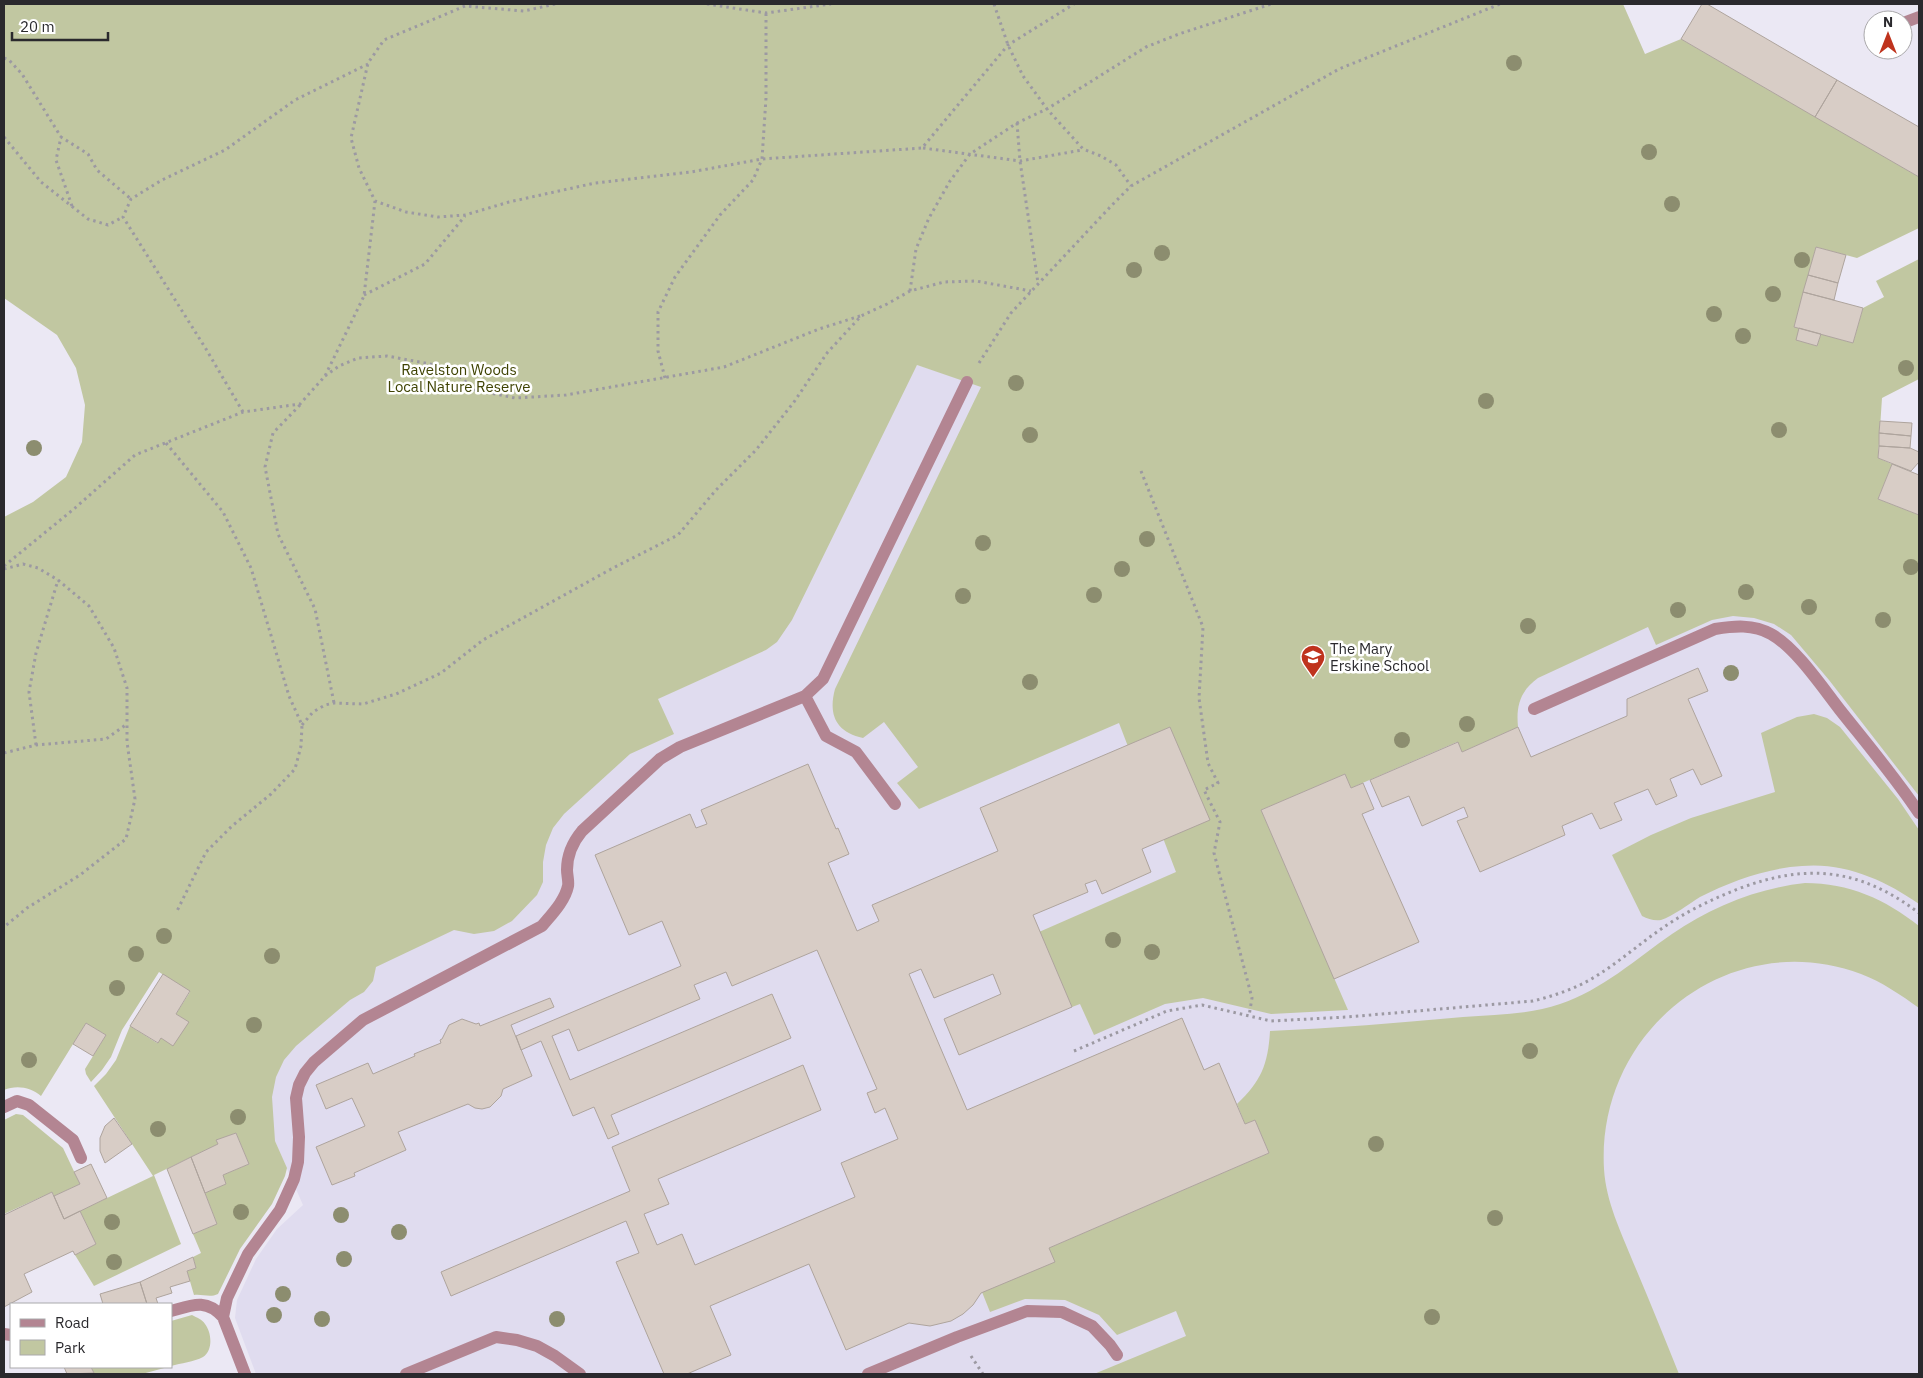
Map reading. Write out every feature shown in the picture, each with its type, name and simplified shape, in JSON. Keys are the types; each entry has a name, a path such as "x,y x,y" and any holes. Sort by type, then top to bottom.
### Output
{"street":[{"path":"223,1316 227,1298 234,1281 248,1254 280,1210 294,1179 298,1162 299,1137 296,1098 299,1085 305,1073 314,1062 363,1020 542,926 557,908 568,887 567,864 574,840 582,830 660,759 680,747 805,696 823,679 967,382"},
{"path":"1534,709 1715,630 1733,626 1752,627 1769,633 1785,643 1822,686 1919,813"},
{"path":"805,696 826,736 856,752 895,804"},
{"path":"4,1106 17,1102 29,1105 72,1140 81,1158"},
{"path":"172,1311 201,1304 217,1310 223,1316 245,1374"},
{"path":"868,1374 1027,1311 1062,1312 1092,1326 1117,1355"},
{"path":"406,1374 496,1337 517,1340 537,1346 580,1374"}],"path":[{"path":"325,376 364,296 375,201 359,168 351,138 368,64 384,40 465,6 524,11 555,4"},
{"path":"707,4 766,13 831,4"},
{"path":"994,4 1008,45 1023,76 1047,109 1083,150"},
{"path":"922,148 1008,45 1074,4"},
{"path":"910,291 916,250 929,218 950,181 970,154 1017,123 1047,109 1146,47 1270,4"},
{"path":"967,382 1010,313 1132,186 1339,69 1500,4"},
{"path":"666,378 658,351 658,312 675,277 720,215 753,180 762,159 766,98 766,13"},
{"path":"4,58 9,60 22,74 61,137 88,154 97,170 131,199"},
{"path":"4,137 42,182 88,219 108,225 123,217 131,199 162,180 226,150 295,100 368,64"},
{"path":"1017,123 1020,161 1039,283"},
{"path":"61,137 56,160 72,206"},
{"path":"375,201 406,212 430,216 465,215 509,202 595,183 691,172 762,159 922,148 1020,161 1083,150 1101,156 1116,165 1132,186"},
{"path":"364,296 424,264 465,215"},
{"path":"123,217 206,349 243,412"},
{"path":"334,703 315,608 278,534 265,467 273,433 325,376 339,366 358,358 386,356 440,366 458,375 475,390 515,398 566,395 724,367 819,329 861,316 910,291 944,282 976,281 1031,291"},
{"path":"302,725 313,712 325,705 334,703 363,704 396,694 441,672 483,640 613,568 678,535 716,490 756,450 794,402 827,353 861,316"},
{"path":"4,568 135,455 243,412 300,404"},
{"path":"166,442 223,512 251,568 289,696 302,725 301,746 294,769 271,794 232,826 206,852 176,913"},
{"path":"1141,471 1203,627 1199,698 1208,763 1218,783 1204,790 1220,822 1214,853 1252,998 1249,1016"},
{"path":"4,568 23,564 38,568 58,580 90,606 114,648 127,688 128,742 135,799 126,839 80,875 27,908 4,927"},
{"path":"36,744 28,692 36,653 58,580"},
{"path":"4,753 36,744 106,739 127,724"},
{"path":"1074,1052 1167,1011 1202,1005 1271,1021 1347,1017 1533,1001 1556,995 1581,985 1667,925 1706,903 1750,885 1786,875 1822,873 1856,879 1900,899 1919,913"}],"shaded area":[{"name":"The Mary Erskine School","path":"917,365 982,386 1919,613 1919,1374 256,1374 235,1318 237,1300 256,1259 277,1229 303,1205 266,1121 262,1031 545,749 766,650"}],"green space":[{"name":"Ravelston Woods Local Nature Reserve","path":"4,4 1623,4 1645,54 1681,39 1919,177 1919,228 1857,258 1816,247 1794,327 1799,328 1797,340 1817,346 1821,334 1853,343 1863,308 1884,297 1876,281 1919,259 1919,379 1882,398 1878,458 1892,464 1878,499 1919,515 1919,796 1829,680 1791,635 1774,624 1754,618 1733,616 1712,620 1656,645 1648,627 1538,678 1527,688 1520,700 1518,727 1462,752 1457,742 1351,788 1345,774 1261,810 1348,1010 1271,1014 1203,998 1165,1004 1094,1035 1080,1004 1072,1007 1039,932 1176,872 1119,723 919,809 897,783 918,767 884,722 863,738 840,727 834,714 833,698 835,689 981,387 917,365 792,620 777,642 766,650 658,699 674,734 630,754 564,814 553,828 546,845 543,862 543,882 537,895 512,921 494,931 474,934 454,930 376,967 373,981 364,992 350,1000 296,1046 284,1060 276,1077 272,1097 275,1141 287,1168 285,1176 272,1204 240,1249 218,1294 212,1296 194,1295 187,1271 196,1268 193,1257 201,1253 193,1234 217,1224 205,1193 226,1184 223,1175 249,1164 236,1133 217,1140 218,1144 154,1175 181,1244 94,1286 75,1255 96,1244 80,1211 153,1176 94,1086 116,1060 130,1026 157,1043 161,1038 173,1045 188,1022 176,1014 190,992 159,972 122,1030 111,1057 91,1082 85,1069 106,1035 86,1023 41,1096 23,1088 4,1090 4,517 33,502 66,477 82,442 85,405 76,368 57,335 4,298"},
{"path":"1814,714 1827,718 1840,727 1898,799 1919,830 1919,904 1892,887 1864,874 1833,867 1802,866 1763,872 1737,881 1700,897 1676,913 1661,920 1651,920 1642,916 1612,855 1651,835 1691,818 1775,792 1761,733 1797,717"},
{"path":"1805,883 1837,886 1866,894 1893,908 1919,926 1919,1008 1884,985 1861,974 1812,963 1764,964 1720,978 1680,1001 1647,1034 1622,1073 1607,1119 1605,1181 1615,1217 1679,1374 1094,1374 1186,1336 1176,1311 1117,1335 1099,1315 1065,1300 1025,1299 990,1312 982,1292 1049,1248 1269,1153 1255,1120 1245,1124 1237,1104 1252,1088 1262,1072 1270,1031 1512,1014 1548,1008 1590,991 1687,924 1719,907 1770,889"},
{"path":"16,1114 23,1115 63,1148 80,1184 54,1196 52,1192 4,1214 4,1120"},
{"path":"192,1315 202,1321 209,1332 209,1351 199,1359 172,1366 172,1321"},
{"path":"92,1368 164,1368 142,1374 94,1373"}],"building":[{"path":"1702,4 1707,4 1837,80 1815,117 1681,39"},
{"path":"1837,80 1919,127 1919,177 1815,117"},
{"path":"1816,247 1846,255 1838,283 1808,275"},
{"path":"1808,275 1838,283 1834,300 1803,292"},
{"path":"1803,292 1863,308 1853,343 1794,327"},
{"path":"1799,328 1821,334 1817,346 1796,340"},
{"path":"1880,421 1912,423 1911,436 1879,433"},
{"path":"1879,433 1911,436 1910,448 1879,446"},
{"path":"1879,446 1910,448 1919,452 1919,462 1911,471 1878,458"},
{"path":"1892,464 1919,475 1919,515 1878,499"},
{"path":"1698,668 1708,691 1688,699 1722,776 1701,785 1693,769 1670,779 1677,796 1656,805 1648,789 1614,803 1622,820 1600,829 1592,813 1562,826 1565,835 1480,872 1457,821 1468,817 1464,807 1422,826 1409,796 1382,807 1370,780 1458,742 1462,752 1518,727 1531,757 1627,716 1627,699"},
{"path":"1170,727 1210,820 1142,849 1151,872 1102,894 1096,880 1085,884 1088,892 1033,915 1072,1007 959,1055 944,1019 1001,994 993,974 934,998 921,969 909,974 967,1110 1182,1018 1204,1070 1219,1063 1245,1124 1255,1120 1269,1153 1049,1248 1055,1262 981,1293 973,1305 951,1321 930,1326 909,1323 846,1350 809,1264 710,1306 731,1355 687,1374 664,1374 616,1262 639,1253 626,1221 451,1296 441,1272 630,1191 612,1147 803,1065 821,1110 658,1179 669,1204 644,1214 657,1245 682,1234 695,1265 855,1197 841,1163 898,1139 885,1108 875,1113 867,1093 877,1089 817,950 732,986 726,972 694,985 700,999 578,1051 569,1029 552,1036 570,1080 772,994 791,1038 611,1115 619,1134 608,1139 594,1107 573,1116 541,1041 521,1050 516,1036 681,966 662,921 629,935 595,855 690,814 696,828 707,824 701,810 808,764 849,854 828,863 857,931 879,921 872,905 998,851 980,808"},
{"path":"1345,774 1351,788 1363,783 1374,809 1362,814 1419,942 1334,979 1261,810"},
{"path":"163,974 190,991 176,1014 189,1022 173,1046 161,1038 158,1043 130,1026"},
{"path":"550,998 554,1007 511,1025 532,1076 503,1089 501,1096 490,1107 482,1109 468,1104 398,1132 406,1150 354,1173 355,1176 332,1185 316,1147 365,1126 352,1098 326,1109 316,1085 368,1063 373,1074 415,1056 414,1054 441,1043 440,1040 449,1025 462,1019 476,1024 479,1023 480,1026"},
{"path":"86,1023 106,1035 93,1056 73,1044"},
{"path":"114,1118 132,1144 105,1163 100,1151 100,1138 105,1126"},
{"path":"236,1133 249,1164 223,1175 226,1184 205,1193 191,1157 218,1144 216,1140"},
{"path":"191,1157 217,1224 193,1234 167,1169"},
{"path":"91,1164 107,1198 64,1219 54,1196 80,1184 74,1172"},
{"path":"52,1192 64,1219 80,1211 96,1244 75,1255 73,1251 24,1274 32,1292 4,1307 4,1215"},
{"path":"193,1257 196,1268 187,1271 190,1281 170,1287 172,1293 156,1298 158,1303 147,1303 140,1282"},
{"path":"140,1282 147,1303 103,1303 100,1294"},
{"path":"64,1368 92,1368 94,1373 67,1374"}],"place":[{"name":"The Mary Erskine School","path":"1313,678"}]}
